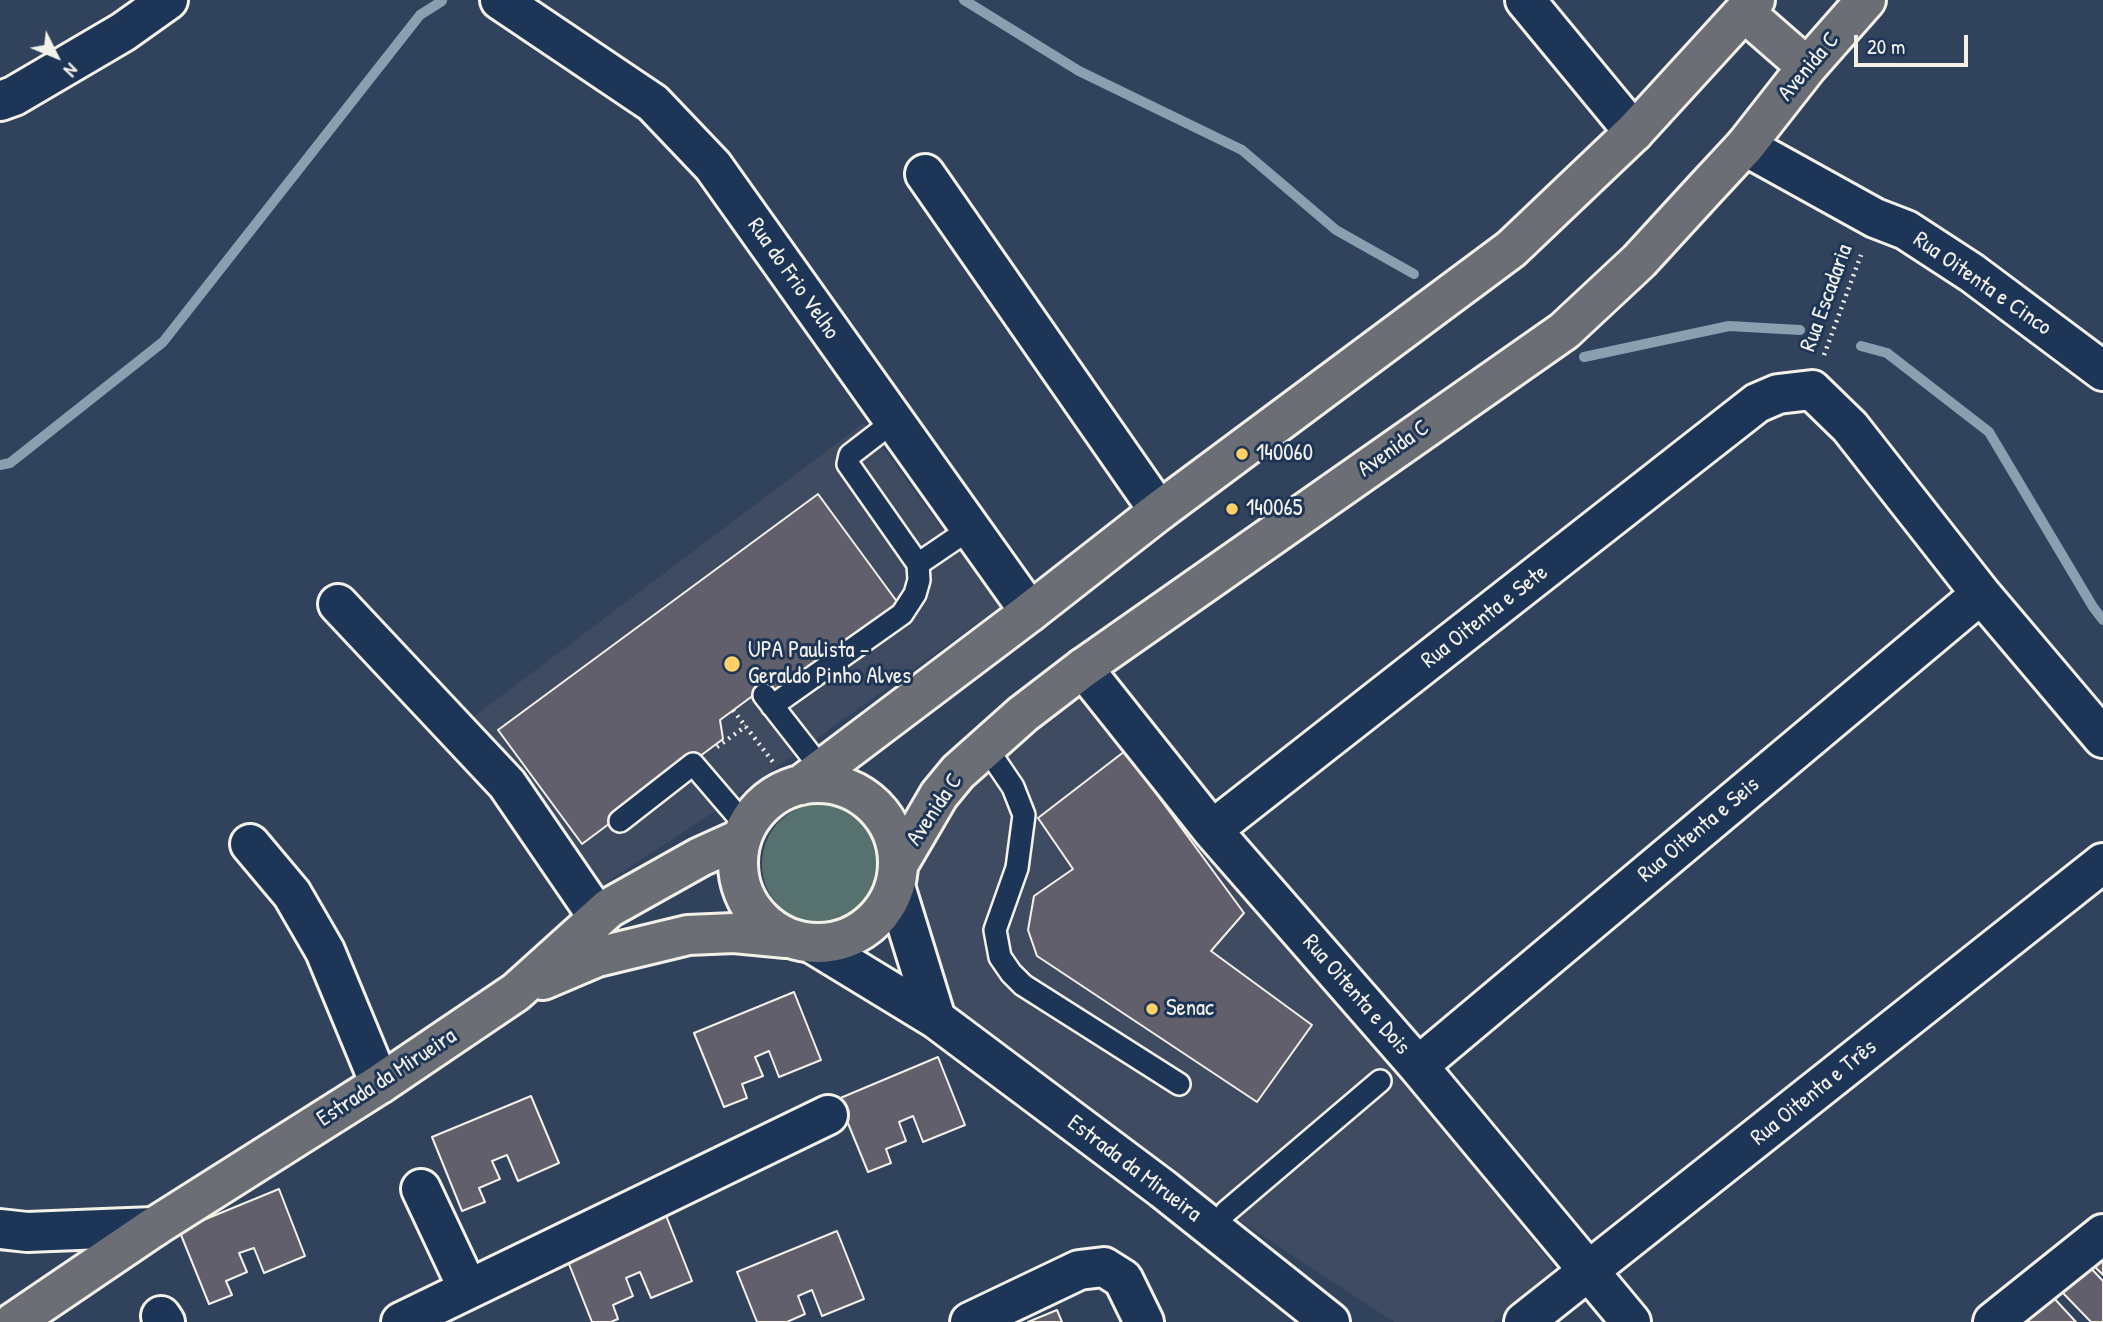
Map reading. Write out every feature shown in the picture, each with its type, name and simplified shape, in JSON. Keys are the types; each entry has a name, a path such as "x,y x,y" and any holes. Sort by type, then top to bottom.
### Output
{"main road":[{"name":"Avenida C","path":"897,876 939,795 958,772 989,754 1023,714 1083,668 1564,331 1639,261 1745,146 1807,67 1866,0"},
{"path":"805,780 1030,612 1159,511 1511,249 1634,132 1750,6 1807,67"},
{"path":"516,992 597,957 688,935 734,933 800,941 840,941 864,929 884,910 897,876 896,845 889,825 877,808 861,795 842,787 805,780"},
{"name":"Estrada da Mirueira","path":"800,941 766,925 750,907 740,886 738,862 744,832 753,817 771,799 805,780"},
{"name":"Estrada da Mirueira","path":"14,1322 154,1227 380,1084 516,992 609,908 744,832"}],"street":[{"path":"0,101 14,96 123,33 168,0"},
{"name":"Rua do Frio Velho","path":"500,0 653,103 713,166 1030,612"},
{"path":"1525,0 1634,132"},
{"name":"Rua Oitenta e Cinco","path":"1745,146 1875,218 1906,230 1972,273 2103,371"},
{"path":"925,174 1159,511"},
{"path":"1811,390 1850,427 1981,594 2103,738"},
{"name":"Rua Oitenta e Sete","path":"1212,830 1757,403 1778,394 1811,390"},
{"name":"Rua Oitenta e Seis","path":"1418,1066 1981,594"},
{"path":"338,604 507,783 598,917"},
{"name":"Rua Oitenta e Dois","path":"1083,668 1212,830 1418,1066 1631,1322"},
{"path":"250,844 292,894 325,951 380,1084"},
{"name":"Rua Oitenta e Três","path":"1524,1322 2103,863"},
{"path":"897,876 936,1019"},
{"name":"Estrada da Mirueira","path":"800,941 936,1019 1219,1220 1330,1322"},
{"path":"401,1322 828,1115"},
{"path":"421,1189 468,1289"},
{"path":"0,1229 27,1232 154,1227"},
{"path":"1993,1322 2103,1234"},
{"path":"970,1322 1079,1270 1104,1267 1124,1279 1144,1322"}],"lane":[{"path":"805,780 768,701 902,614 915,594 919,580 918,564 848,464 850,455 894,421"},
{"path":"918,564 971,528"},
{"path":"989,754 1013,787 1024,815 1017,868 995,930 1000,957 1023,985 1179,1084"},
{"path":"620,821 693,764 744,832"},
{"path":"1219,1220 1380,1081"}],"path":[{"name":"Rua Escadaria","path":"1811,390 1875,218"},
{"path":"693,764 745,727 768,701"},
{"path":"733,710 745,727 805,780"}],"shaded area":[{"name":"UPA Paulista – Geraldo Pinho Alves","path":"864,423 1000,607 717,810 598,888 468,721"},
{"name":"Senac","path":"1081,691 1095,696 1552,1264 1552,1279 1494,1322 1394,1322 1226,1212 970,1030 945,988 916,913 911,872 930,830 994,759"}],"green space":[{"path":"823,803 846,808 866,821 879,841 884,864 879,887 866,907 846,920 823,925 800,920 780,907 767,887 762,864 767,841 780,821 800,808"}],"building":[{"path":"818,494 898,603 774,695 766,686 720,720 723,739 582,844 498,730"},
{"path":"1125,751 1244,913 1211,951 1312,1025 1257,1102 1037,956 1028,930 1034,896 1073,869 1038,818"},
{"path":"794,992 821,1060 779,1077 769,1051 755,1057 763,1076 742,1084 747,1098 724,1107 694,1033"},
{"path":"938,1057 965,1125 923,1142 913,1116 899,1122 906,1141 886,1149 891,1163 868,1172 838,1099"},
{"path":"531,1096 559,1163 518,1181 507,1155 492,1161 500,1179 479,1188 485,1202 462,1211 432,1137"},
{"path":"279,1189 305,1256 264,1273 254,1248 239,1253 247,1272 226,1281 232,1295 209,1304 179,1230"},
{"path":"665,1213 692,1281 651,1298 640,1272 626,1278 633,1296 613,1305 618,1319 611,1322 592,1322 565,1254"},
{"path":"837,1231 864,1299 822,1316 812,1290 798,1296 805,1314 787,1322 757,1322 737,1272"},
{"path":"2103,1255 2103,1275 2093,1265"},
{"path":"2088,1265 2103,1281 2103,1322 2091,1322 2061,1291"},
{"path":"2052,1296 2076,1322 2028,1322 2027,1320"},
{"path":"1057,1310 1062,1322 1028,1322"}],"waterway":[{"path":"964,0 1079,71 1242,150 1336,230 1414,274"},
{"path":"0,465 10,463 163,342 420,15 442,1"},
{"path":"1584,357 1729,326 1800,330"},
{"path":"1861,346 1887,353 1989,432 2103,620"}],"place":[{"name":"140060","path":"1242,454"},
{"name":"140065","path":"1232,509"},
{"name":"UPA Paulista – Geraldo Pinho Alves","path":"732,664"},
{"name":"Senac","path":"1152,1009"}]}
